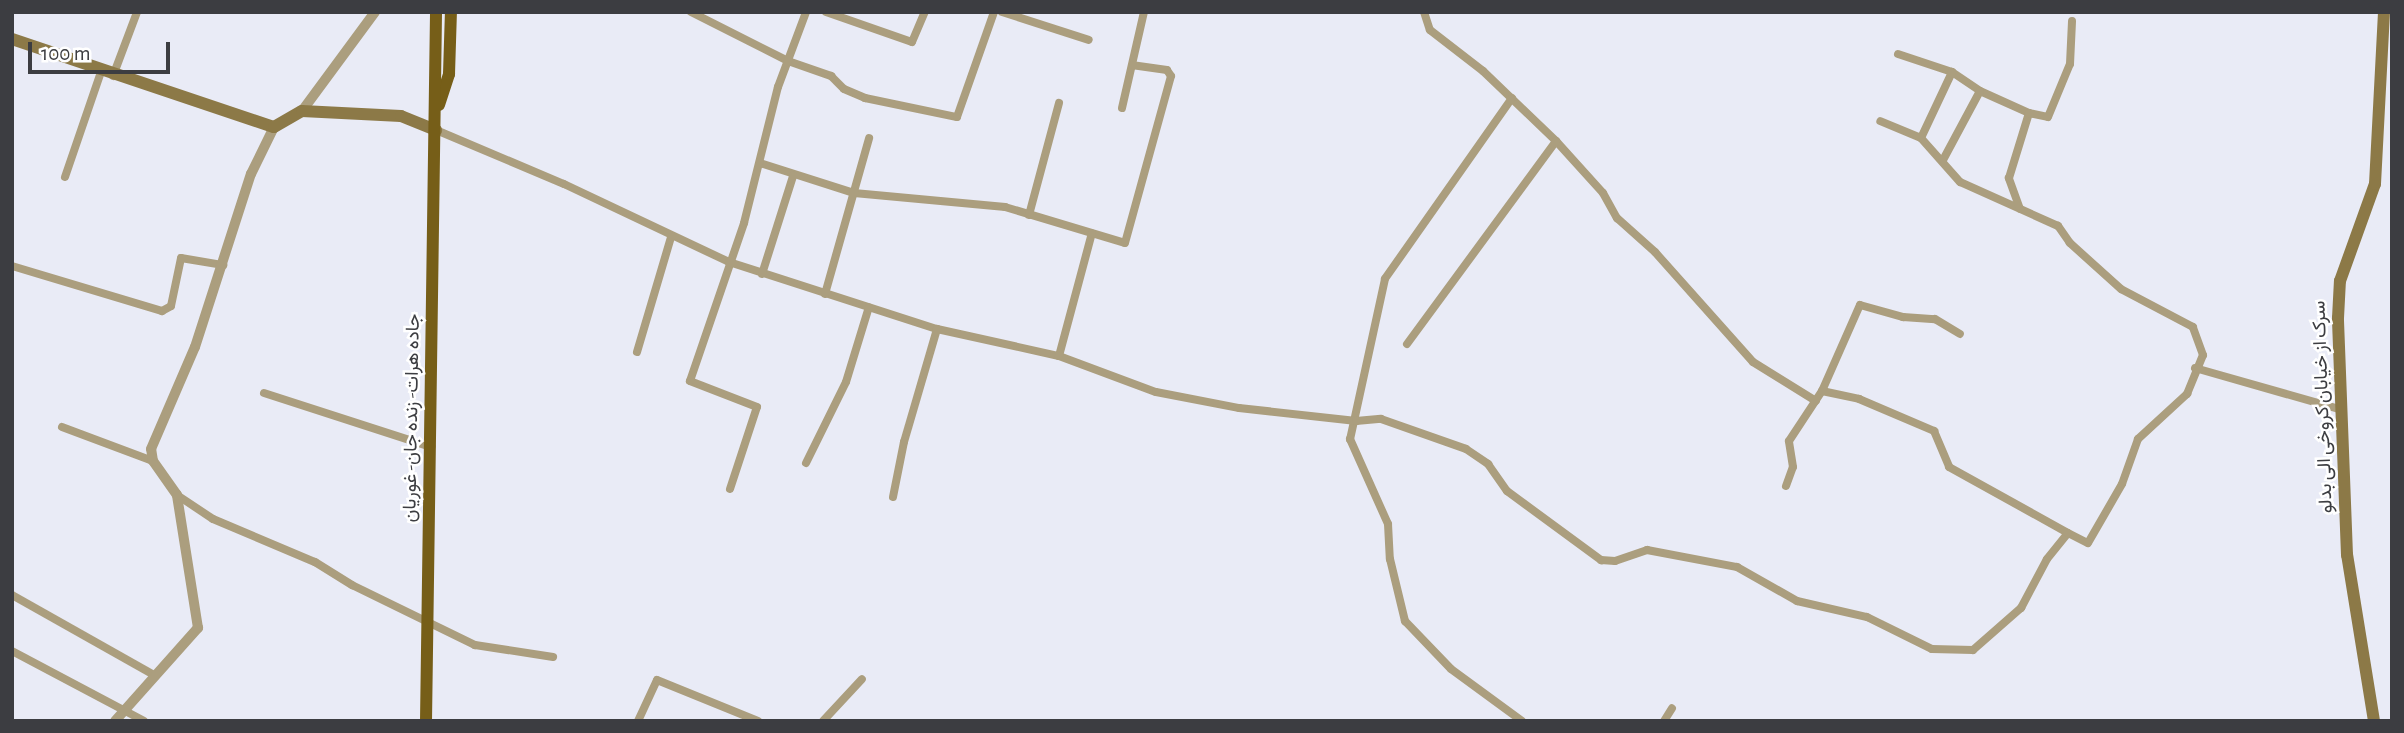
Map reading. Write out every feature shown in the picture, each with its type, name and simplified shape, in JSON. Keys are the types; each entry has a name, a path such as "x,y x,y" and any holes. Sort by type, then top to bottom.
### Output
{"main road":[{"name":"جاده هرات- زنده جان- غوریان","path":"426,721 436,12"},
{"path":"436,116 449,74 451,12"},
{"name":"سرک از خیابان کروخی الی بدلو","path":"2374,721 2347,555 2340,281 2375,184 2384,12"},
{"path":"12,39 107,74 274,127 302,111 401,116 436,130"}],"street":[{"path":"65,177 107,74 137,12"},
{"path":"302,111 375,12"},
{"path":"691,12 788,61 831,76 844,89 881,103 957,117 994,12"},
{"path":"730,489 757,407 690,381 760,163 788,61 806,12"},
{"path":"832,13 912,43 925,12"},
{"path":"1002,12 1089,40"},
{"path":"1122,108 1143,12"},
{"path":"1424,12 1430,30 1512,98 1556,141 1603,193 1617,218 1655,252 1753,362 1816,401"},
{"path":"1898,54 1952,72 1980,91 2029,113 2048,117 2070,64 2071,21"},
{"path":"760,163 793,176 853,193 1005,207 1127,241 1171,76 1167,70 1133,65"},
{"path":"1921,138 1952,72"},
{"path":"1943,160 1980,91"},
{"path":"1512,98 1385,279 1350,439 1388,524 1390,559 1405,621 1451,669 1522,721"},
{"path":"1029,215 1059,103"},
{"path":"2020,209 2009,178 2029,113"},
{"path":"1822,391 1859,399 1934,431 1949,467 2088,543 2123,484 2138,439 2187,394 2194,368 2203,355 2193,327 2121,289 2070,243 2058,226 1960,182 1921,138 1880,121"},
{"path":"274,127 251,174 195,347 151,449 153,461 177,495 213,519 315,562 352,585 492,651 553,657"},
{"path":"436,130 564,184 671,237 729,262 937,330 1059,356 1156,392 1239,408 1356,421 1381,419 1466,449 1488,464 1507,491 1601,560 1615,561 1647,550 1737,567 1797,601 1867,617 1944,652 1973,650 2021,608 2047,559 2068,533"},
{"path":"825,294 869,138"},
{"path":"1407,344 1556,141"},
{"path":"762,274 793,176"},
{"path":"1059,356 1092,233"},
{"path":"637,352 671,237"},
{"path":"12,266 162,311 171,306 181,258 223,265"},
{"path":"1786,486 1793,467 1789,441 1822,391 1860,305 1903,317 1935,319 1960,334"},
{"path":"806,463 846,382 869,307"},
{"path":"893,498 904,442 937,330"},
{"path":"2194,368 2342,410"},
{"path":"264,393 430,447"},
{"path":"62,427 153,461"},
{"path":"116,721 198,628 177,495"},
{"path":"12,594 154,676"},
{"path":"12,650 144,721"},
{"path":"823,721 862,679"},
{"path":"638,721 657,680 758,721"},
{"path":"1664,721 1672,708"}]}
